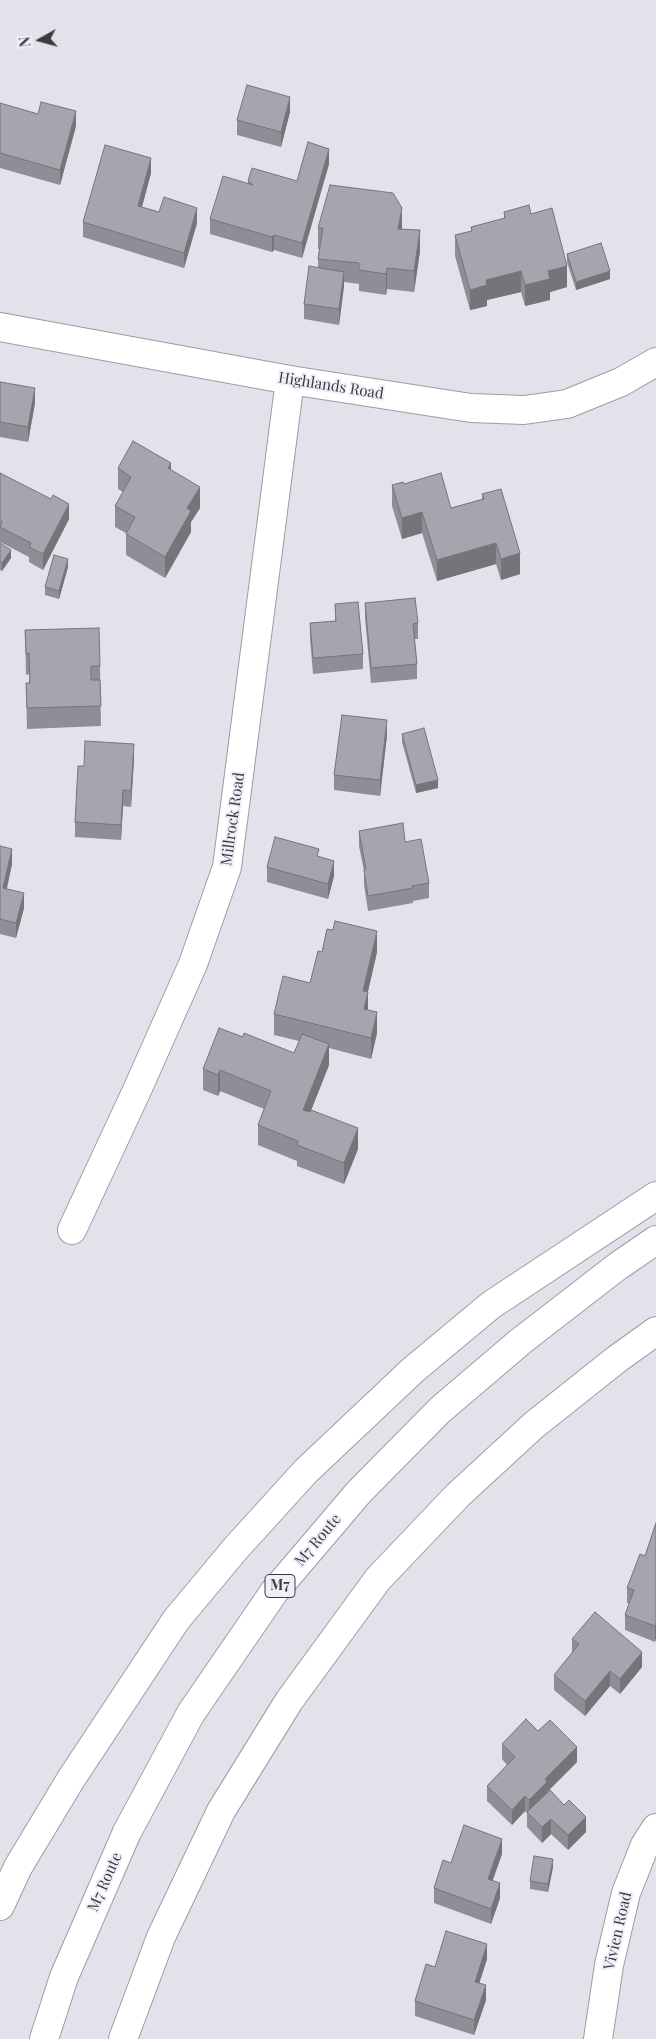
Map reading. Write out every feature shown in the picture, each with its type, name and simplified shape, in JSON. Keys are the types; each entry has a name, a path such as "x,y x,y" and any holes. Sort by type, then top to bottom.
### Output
{"main road":[{"name":"Highlands Road","path":"0,327 290,380 470,408 524,410 567,404 621,382 656,362"},
{"name":"Millrock Road","path":"72,1230 194,964 227,867 290,380"},
{"path":"0,1906 18,1867 66,1787 176,1620 236,1548 306,1471 413,1370 491,1305 656,1196"},
{"name":"M7 Route","path":"44,2039 64,1977 127,1832 190,1712 274,1592 359,1492 440,1410 521,1341 618,1266 656,1240"},
{"path":"123,2039 161,1938 221,1811 289,1701 378,1579 458,1495 534,1425 617,1359 656,1331"},
{"name":"Vivien Road","path":"598,2039 609,1965 626,1893 645,1845 656,1828"}],"building":[{"path":"247,85 290,97 281,132 237,120"},
{"path":"41,102 76,111 60,170 0,153 0,103 38,114"},
{"path":"308,142 329,149 302,243 274,235 272,237 210,219 223,176 253,185 248,181 252,168 297,181"},
{"path":"105,145 151,158 138,206 159,212 164,197 197,208 184,253 83,222"},
{"path":"330,185 393,193 402,208 398,229 420,230 414,271 387,268 386,274 359,270 359,263 318,259 323,228 318,228"},
{"path":"529,205 531,214 552,208 567,266 548,271 550,279 525,285 521,271 486,280 487,285 470,290 455,235 472,231 471,227 505,218 504,212"},
{"path":"601,243 610,271 576,282 567,254"},
{"path":"309,266 344,272 339,309 304,304"},
{"path":"0,382 35,388 28,427 0,422"},
{"path":"133,441 171,463 168,468 200,487 187,508 191,511 165,557 126,534 135,517 115,506 131,477 118,468"},
{"path":"0,473 51,499 53,495 69,504 43,554 29,547 31,543 0,527 2,521 0,519"},
{"path":"441,473 451,508 484,499 482,494 501,489 520,553 501,559 496,543 437,560 422,512 402,518 392,485 403,482 404,484"},
{"path":"0,543 11,550 2,563 0,562"},
{"path":"54,555 68,559 59,591 45,587"},
{"path":"415,598 418,623 413,624 417,664 371,668 365,603"},
{"path":"358,602 363,654 313,658 310,623 336,621 335,604"},
{"path":"99,628 100,666 91,666 91,680 100,680 101,706 27,708 26,683 30,683 29,653 26,654 25,630"},
{"path":"342,715 387,720 380,780 334,775"},
{"path":"424,728 438,780 416,785 402,734"},
{"path":"85,741 134,744 131,791 123,790 121,825 75,822 78,766 84,766"},
{"path":"403,823 405,842 421,839 429,883 412,886 413,888 368,896 364,870 366,869 359,831"},
{"path":"275,837 319,849 317,856 334,861 328,884 267,867"},
{"path":"0,846 12,849 3,888 24,893 16,923 0,919"},
{"path":"335,921 377,931 363,991 368,992 364,1009 377,1012 371,1038 274,1014 283,976 310,983 318,951 322,952 327,929 333,930"},
{"path":"219,1028 243,1037 244,1033 294,1053 302,1034 329,1044 303,1110 310,1112 311,1110 358,1128 344,1163 297,1145 298,1141 258,1125 271,1091 220,1070 218,1075 203,1069"},
{"path":"656,1523 655,1626 625,1615 634,1590 627,1588 640,1554 645,1556"},
{"path":"595,1612 642,1652 620,1679 610,1671 585,1701 554,1675 579,1644 572,1639"},
{"path":"526,1719 538,1731 550,1720 577,1747 545,1779 547,1782 529,1800 525,1796 512,1810 487,1786 515,1757 502,1744"},
{"path":"550,1790 564,1805 569,1800 586,1817 568,1835 551,1819 542,1827 527,1812"},
{"path":"464,1825 502,1839 488,1879 500,1883 491,1909 434,1888 443,1860 451,1863"},
{"path":"534,1856 553,1859 548,1884 530,1881"},
{"path":"446,1931 487,1944 475,1982 486,1985 474,2020 415,2001 426,1964 435,1967"}]}
